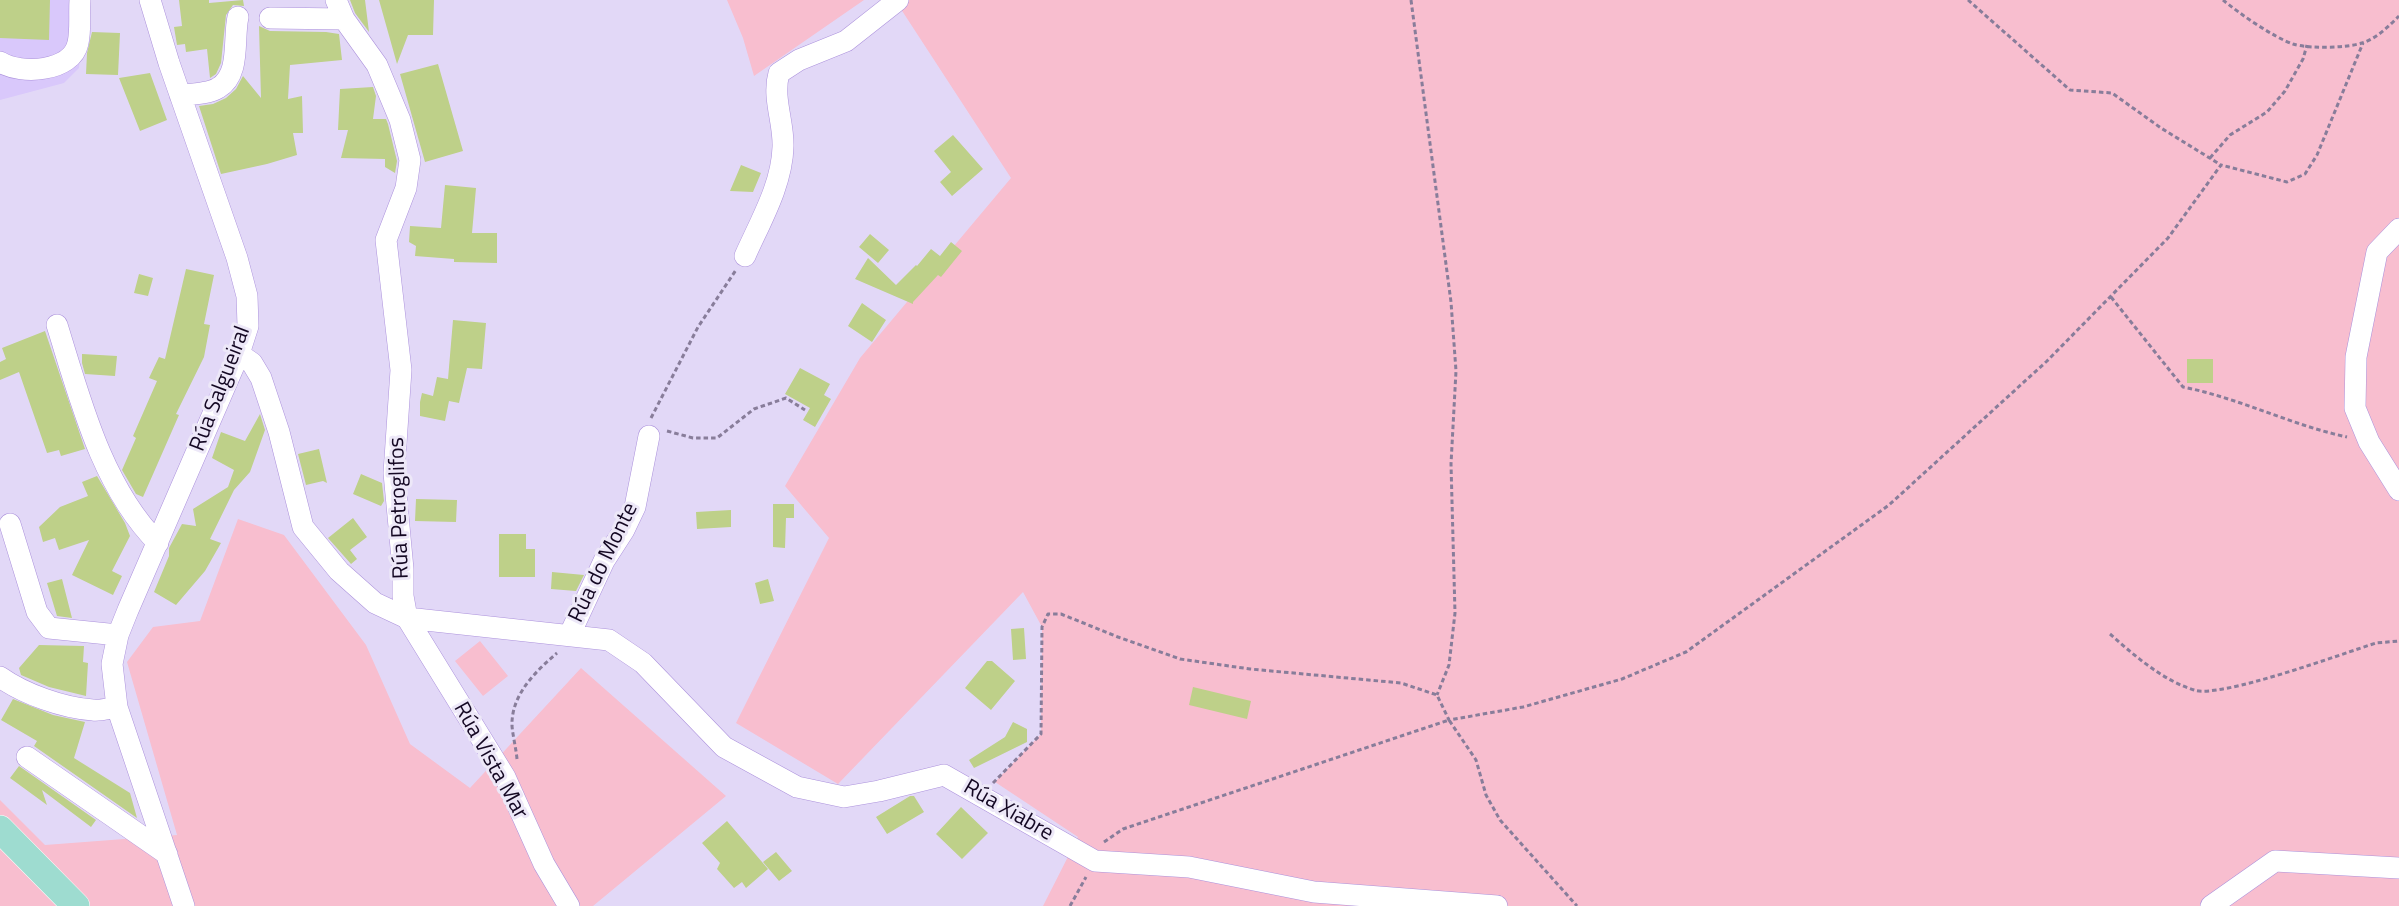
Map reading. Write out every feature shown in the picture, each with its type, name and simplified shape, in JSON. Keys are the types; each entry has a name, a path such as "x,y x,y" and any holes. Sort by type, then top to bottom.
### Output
{"main road":[{"path":"0,829 76,906"}],"street":[{"path":"0,62 23,69 44,70 69,58 78,45 80,0"},
{"name":"Rúa Salgueiral","path":"150,0 180,95 237,258 247,296 248,326 239,354 118,635 112,664 117,707 184,906"},
{"path":"745,256 778,177 783,147 776,84 779,74 799,60 846,40 898,0"},
{"name":"Rúa Petroglifos","path":"270,18 340,9 377,65 400,120 410,160 406,188 386,240 401,370 394,473 403,569 402,596 407,618"},
{"path":"180,95 217,90 223,84 233,69 238,17"},
{"path":"2399,229 2377,252 2356,357 2355,408 2369,442 2399,490"},
{"path":"57,326 88,425 127,506 141,526 158,543"},
{"name":"Rúa Petroglifos","path":"239,354 252,363 261,378 279,432 303,527 339,571 375,603 407,618"},
{"name":"Rúa do Monte","path":"407,618 570,634 604,561 624,530 634,507 649,436"},
{"path":"10,524 37,612 50,628 118,635"},
{"name":"Rúa Vista Mar","path":"407,618 505,777 544,864 569,906"},
{"name":"Rúa Xiabre","path":"570,634 609,640 643,663 724,747 797,787 844,797 944,775 1095,861 1189,867 1314,892 1497,906"},
{"path":"0,677 14,687 49,700 94,710 117,707"},
{"path":"27,757 167,854"},
{"path":"2211,906 2275,861 2399,868"}],"path":[{"path":"1411,0 1451,302 1456,371 1451,464 1455,613 1449,665 1437,695"},
{"path":"1968,0 2070,90 2112,93 2161,128 2221,165 2287,182 2305,174 2317,155 2363,43"},
{"path":"2223,0 2241,15 2294,44 2330,47 2363,43 2388,28 2399,16"},
{"path":"2210,158 2229,135 2267,112 2286,91 2307,45"},
{"path":"1070,906 1103,843 1123,829 1449,720 1523,707 1622,680 1686,652 1889,505 2048,361 2168,238 2221,165"},
{"path":"745,256 698,327 646,429 649,436 666,431 693,438 717,438 754,409 786,398 805,410"},
{"path":"2110,297 2183,387 2215,393 2328,433 2369,442"},
{"path":"972,791 995,782 1041,734 1042,627 1048,614 1061,614 1118,638 1180,659 1250,669 1401,683 1437,695 1449,720 1476,760 1486,795 1500,820 1577,906"},
{"path":"505,777 514,770 518,758 512,725 517,697 570,634"},
{"path":"2110,634 2160,674 2196,692 2232,688 2376,643 2399,641"}],"shaded area":[{"path":"0,0 85,0 79,68 64,83 0,100"},
{"path":"727,0 864,0 754,76 743,38"},
{"path":"895,0 2399,0 2399,906 1043,906 1078,837 995,782 1041,734 1042,627 1023,592 838,784 736,723 829,538 785,486 860,358 1011,178"},
{"path":"238,519 284,535 366,645 410,744 470,788 581,668 726,796 593,906 0,906 0,800 45,845 177,835 127,662 153,627 200,621"},
{"path":"480,641 508,676 483,696 455,661"}],"building":[{"path":"0,0 50,0 49,40 0,38"},
{"path":"179,0 209,0 209,3 243,0 244,6 233,5 226,15 221,63 216,74 210,78 207,49 186,52 185,44 177,45 174,27 182,26"},
{"path":"350,0 365,0 369,32 355,13"},
{"path":"379,0 434,0 433,35 408,35 397,64"},
{"path":"259,26 270,31 339,34 342,60 290,65 288,99 302,96 303,133 293,133 297,155 221,174 199,106 213,104 226,98 236,89 243,76 261,98"},
{"path":"92,32 120,33 118,75 86,74 87,53"},
{"path":"438,64 463,151 425,162 400,74"},
{"path":"150,73 167,120 140,131 119,78"},
{"path":"373,87 376,96 373,119 386,119 397,161 395,173 385,167 385,159 341,158 348,130 338,130 340,89"},
{"path":"953,135 983,169 952,196 940,182 951,172 934,151"},
{"path":"741,165 761,173 753,192 730,191"},
{"path":"445,185 476,188 472,233 497,233 497,263 454,262 454,259 415,256 416,246 409,242 410,226 441,228"},
{"path":"870,234 889,250 878,263 859,247"},
{"path":"951,242 962,251 941,277 938,275 913,304 855,279 868,258 896,285 917,266 931,249 940,256"},
{"path":"186,269 214,275 204,324 210,325 204,357 176,414 179,415 143,497 136,494 122,470 136,438 133,436 157,381 149,378 159,357 165,359"},
{"path":"139,274 153,278 148,296 134,293"},
{"path":"862,303 886,320 872,342 848,326"},
{"path":"453,320 486,323 482,369 467,368 459,403 449,401 445,421 420,416 422,393 433,396 437,377 448,379"},
{"path":"45,331 85,449 61,456 59,450 47,453 19,372 0,380 0,362 6,359 2,348"},
{"path":"82,354 117,356 115,376 85,374"},
{"path":"2187,359 2213,359 2213,383 2187,383"},
{"path":"800,368 830,384 824,395 831,399 815,427 803,420 810,408 785,394"},
{"path":"260,414 265,430 250,472 234,490 210,539 221,543 205,571 176,605 154,592 169,556 169,548 182,524 196,526 193,509 228,487 234,470 212,458 221,432 245,441"},
{"path":"319,449 327,483 323,481 306,485 298,454"},
{"path":"361,474 382,483 384,501 381,506 353,494"},
{"path":"97,476 125,523 130,536 112,571 122,576 113,595 72,575 89,540 59,550 55,538 43,542 39,527 60,507 88,496 82,482"},
{"path":"416,499 457,500 456,522 415,521"},
{"path":"773,504 794,504 794,518 786,518 785,548 773,547"},
{"path":"731,510 731,527 697,529 696,512"},
{"path":"353,518 367,537 350,550 357,559 351,564 328,538"},
{"path":"499,534 526,534 526,549 535,549 535,577 499,577"},
{"path":"552,572 584,575 576,591 551,589"},
{"path":"62,579 72,618 57,616 47,583"},
{"path":"768,579 774,601 760,604 755,583"},
{"path":"1024,628 1026,659 1013,660 1011,629"},
{"path":"39,645 84,646 83,662 88,663 86,696 49,687 21,675 19,668"},
{"path":"987,661 992,661 1015,681 991,710 965,688"},
{"path":"1193,687 1251,701 1247,719 1189,705"},
{"path":"13,699 53,715 85,722 74,758 130,793 137,818 34,746 37,741 1,720"},
{"path":"1013,722 1027,729 1027,742 974,768 969,760 1005,737"},
{"path":"19,766 96,820 91,827 42,790 47,805 10,778"},
{"path":"910,796 914,796 924,812 887,834 876,817"},
{"path":"961,807 988,833 962,859 936,834"},
{"path":"727,821 768,869 746,888 742,882 734,888 717,869 720,863 702,843"},
{"path":"776,852 792,871 779,881 763,862"}]}
